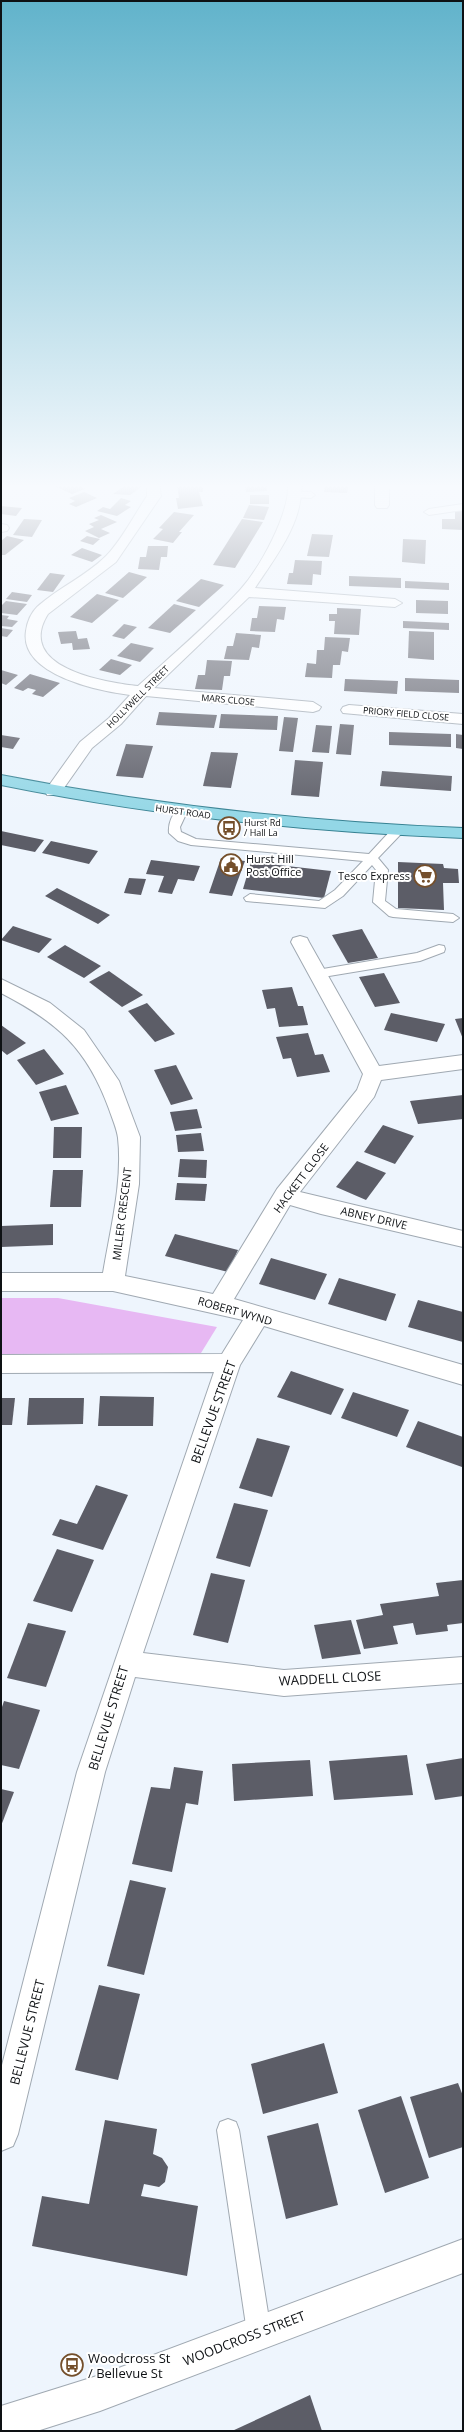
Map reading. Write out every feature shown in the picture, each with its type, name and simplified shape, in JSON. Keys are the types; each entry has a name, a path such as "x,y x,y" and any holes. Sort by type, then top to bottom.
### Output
{"main road":[{"name":"HURST ROAD","path":"1,780 52,791 240,820 397,831 463,833"}],"street":[{"name":"MARS CLOSE","path":"60,597 42,611 34,624 32,638 36,651 49,664 65,674 111,688 212,700 313,707"},
{"name":"HOLLYWELL STREET","path":"52,791 86,745 115,720 142,691 240,597"},
{"path":"320,597 395,603"},
{"name":"PRIORY FIELD CLOSE","path":"349,710 463,719"},
{"path":"300,942 373,1074 463,1062"},
{"name":"MILLER CRESCENT","path":"1,985 43,1007 77,1035 109,1081 129,1137 128,1184 113,1282"},
{"name":"HACKETT CLOSE","path":"219,1304 285,1195 367,1092 373,1074"},
{"name":"ABNEY DRIVE","path":"285,1195 322,1206 463,1239"},
{"name":"ROBERT WYND","path":"1,1282 113,1282 219,1304 257,1317 463,1375"},
{"name":"BELLEVUE STREET","path":"1,2134 92,1772 126,1663 229,1363 257,1317"},
{"path":"1,1364 229,1363"},
{"name":"WADDELL CLOSE","path":"126,1663 284,1683 463,1670"},
{"name":"WOODCROSS STREET","path":"1,2424 100,2393 463,2256"}],"lane":[{"path":"181,812 174,827 175,833 182,838 195,842 372,858 382,870 379,902 393,913 452,918"},
{"path":"250,898 321,905 331,900 397,831"},
{"path":"317,974 420,957 439,949"},
{"path":"228,2130 259,2332"}],"shaded area":[{"path":"1,1298 58,1298 217,1327 201,1353 1,1354"}],"building":[{"path":"7,597 30,597 27,602 6,599"},
{"path":"93,597 110,597 119,600 92,623 70,617"},
{"path":"180,597 210,597 199,607 176,601"},
{"path":"416,600 448,601 448,614 416,613"},
{"path":"6,601 27,604 17,615 1,613 1,606"},
{"path":"174,604 196,610 170,633 148,628"},
{"path":"259,606 286,607 284,620 277,619 275,632 250,631 252,618 257,618"},
{"path":"337,608 361,609 359,635 334,634 335,621 329,621 329,614 337,614"},
{"path":"1,615 9,616 7,619 18,621 12,627 1,626"},
{"path":"403,621 449,623 449,630 403,628"},
{"path":"124,624 137,627 124,639 112,636"},
{"path":"1,628 13,630 7,637 1,636"},
{"path":"76,631 78,639 87,638 90,649 73,650 72,643 61,644 58,632"},
{"path":"409,631 434,632 434,660 408,658"},
{"path":"236,633 261,635 259,648 252,647 249,660 224,659 227,646 233,646"},
{"path":"325,637 350,638 348,652 342,651 340,665 333,665 332,678 305,677 307,663 316,664 317,650 324,650"},
{"path":"131,643 154,648 140,662 117,656"},
{"path":"111,659 132,665 120,675 99,670"},
{"path":"207,660 232,661 230,676 224,676 222,690 195,689 198,675 205,675"},
{"path":"1,670 18,675 6,685 1,683"},
{"path":"30,674 60,683 43,697 32,694 36,690 28,688 23,691 14,688"},
{"path":"405,678 459,680 459,693 405,691"},
{"path":"345,679 398,681 397,694 344,691"},
{"path":"159,712 217,715 214,728 156,725"},
{"path":"221,714 278,716 277,730 219,728"},
{"path":"284,717 298,718 293,752 279,751"},
{"path":"340,724 354,725 351,755 336,754"},
{"path":"316,725 332,726 329,753 312,752"},
{"path":"389,732 451,734 451,747 389,745"},
{"path":"456,734 463,735 463,749 456,748"},
{"path":"1,735 20,738 13,749 1,747"},
{"path":"126,744 153,746 143,778 116,776"},
{"path":"211,752 238,753 231,788 203,786"},
{"path":"295,760 323,762 319,797 291,795"},
{"path":"382,771 452,776 451,791 380,786"},
{"path":"1,831 44,840 35,852 1,845"},
{"path":"51,841 98,851 89,864 42,853"},
{"path":"221,858 245,861 232,896 209,893"},
{"path":"151,860 200,866 194,881 178,879 172,894 158,892 164,876 146,874"},
{"path":"251,862 331,871 324,898 243,889"},
{"path":"398,862 443,864 444,868 458,869 459,883 443,883 444,910 398,908"},
{"path":"129,878 146,879 141,895 124,893"},
{"path":"57,888 110,915 98,924 45,896"},
{"path":"13,926 52,939 39,953 1,940"},
{"path":"362,929 378,958 348,963 332,935"},
{"path":"65,945 101,966 84,978 47,957"},
{"path":"109,971 143,995 122,1007 89,982"},
{"path":"384,973 400,1003 375,1007 359,977"},
{"path":"292,987 298,1006 303,1006 308,1025 279,1027 275,1008 267,1009 262,990"},
{"path":"147,1003 175,1034 155,1042 128,1011"},
{"path":"391,1013 445,1024 437,1042 384,1030"},
{"path":"463,1018 463,1039 455,1019"},
{"path":"1,1025 26,1043 7,1055 1,1050"},
{"path":"308,1033 315,1055 323,1054 330,1072 297,1077 291,1058 283,1059 276,1037"},
{"path":"44,1049 64,1074 36,1085 17,1060"},
{"path":"176,1065 193,1099 171,1105 154,1070"},
{"path":"66,1085 79,1114 51,1121 39,1092"},
{"path":"463,1095 463,1119 418,1124 410,1101"},
{"path":"197,1109 202,1128 175,1131 170,1112"},
{"path":"383,1125 414,1136 395,1164 364,1152"},
{"path":"54,1127 82,1127 81,1158 53,1158"},
{"path":"201,1133 204,1151 178,1152 176,1135"},
{"path":"180,1159 207,1160 206,1178 178,1177"},
{"path":"357,1161 386,1173 366,1200 336,1187"},
{"path":"53,1170 83,1170 81,1207 50,1207"},
{"path":"177,1183 207,1184 205,1201 175,1200"},
{"path":"53,1224 53,1245 1,1247 1,1226"},
{"path":"175,1234 238,1250 228,1272 165,1256"},
{"path":"271,1258 327,1274 315,1300 259,1284"},
{"path":"339,1278 396,1294 386,1321 328,1304"},
{"path":"418,1300 463,1312 463,1342 408,1327"},
{"path":"291,1371 344,1389 331,1415 277,1397"},
{"path":"353,1392 409,1410 397,1437 341,1418"},
{"path":"100,1396 154,1397 153,1426 98,1426"},
{"path":"1,1398 15,1398 12,1425 1,1425"},
{"path":"29,1398 84,1398 83,1424 27,1425"},
{"path":"418,1421 463,1437 462,1467 406,1447"},
{"path":"257,1438 290,1446 272,1497 239,1488"},
{"path":"96,1485 128,1495 103,1550 52,1535 60,1519 77,1524"},
{"path":"234,1503 268,1510 250,1567 216,1558"},
{"path":"57,1549 94,1560 72,1612 33,1601"},
{"path":"211,1573 245,1580 228,1643 193,1635"},
{"path":"463,1580 463,1623 447,1625 448,1631 416,1635 413,1623 393,1626 398,1644 364,1649 356,1620 383,1615 380,1604 439,1596 436,1583"},
{"path":"351,1620 361,1654 322,1659 314,1625"},
{"path":"28,1623 66,1631 46,1687 7,1678"},
{"path":"4,1701 40,1710 19,1769 1,1765 1,1710"},
{"path":"407,1755 413,1795 334,1800 329,1761"},
{"path":"463,1758 463,1796 435,1800 426,1764"},
{"path":"310,1760 313,1796 234,1801 232,1764"},
{"path":"174,1767 203,1771 198,1805 186,1803 172,1872 132,1864 151,1787 170,1789"},
{"path":"1,1789 14,1792 1,1826"},
{"path":"130,1880 166,1888 144,1975 107,1966"},
{"path":"99,1985 140,1994 118,2080 75,2070"},
{"path":"324,2043 338,2093 263,2114 251,2064"},
{"path":"458,2083 463,2096 463,2147 429,2158 410,2097"},
{"path":"401,2096 429,2178 385,2193 358,2110"},
{"path":"105,2120 157,2129 153,2154 162,2158 168,2167 165,2182 159,2187 144,2184 141,2196 198,2206 187,2276 32,2246 42,2196 89,2204"},
{"path":"318,2123 338,2205 286,2219 267,2136"},
{"path":"310,2395 322,2431 232,2431"}],"place":[{"name":"Hurst Rd / Hall La","path":"229,828"},
{"name":"Hurst Hill Post Office","path":"231,865"},
{"name":"Tesco Express","path":"425,876"},
{"name":"Woodcross St / Bellevue St","path":"72,2365"}]}
